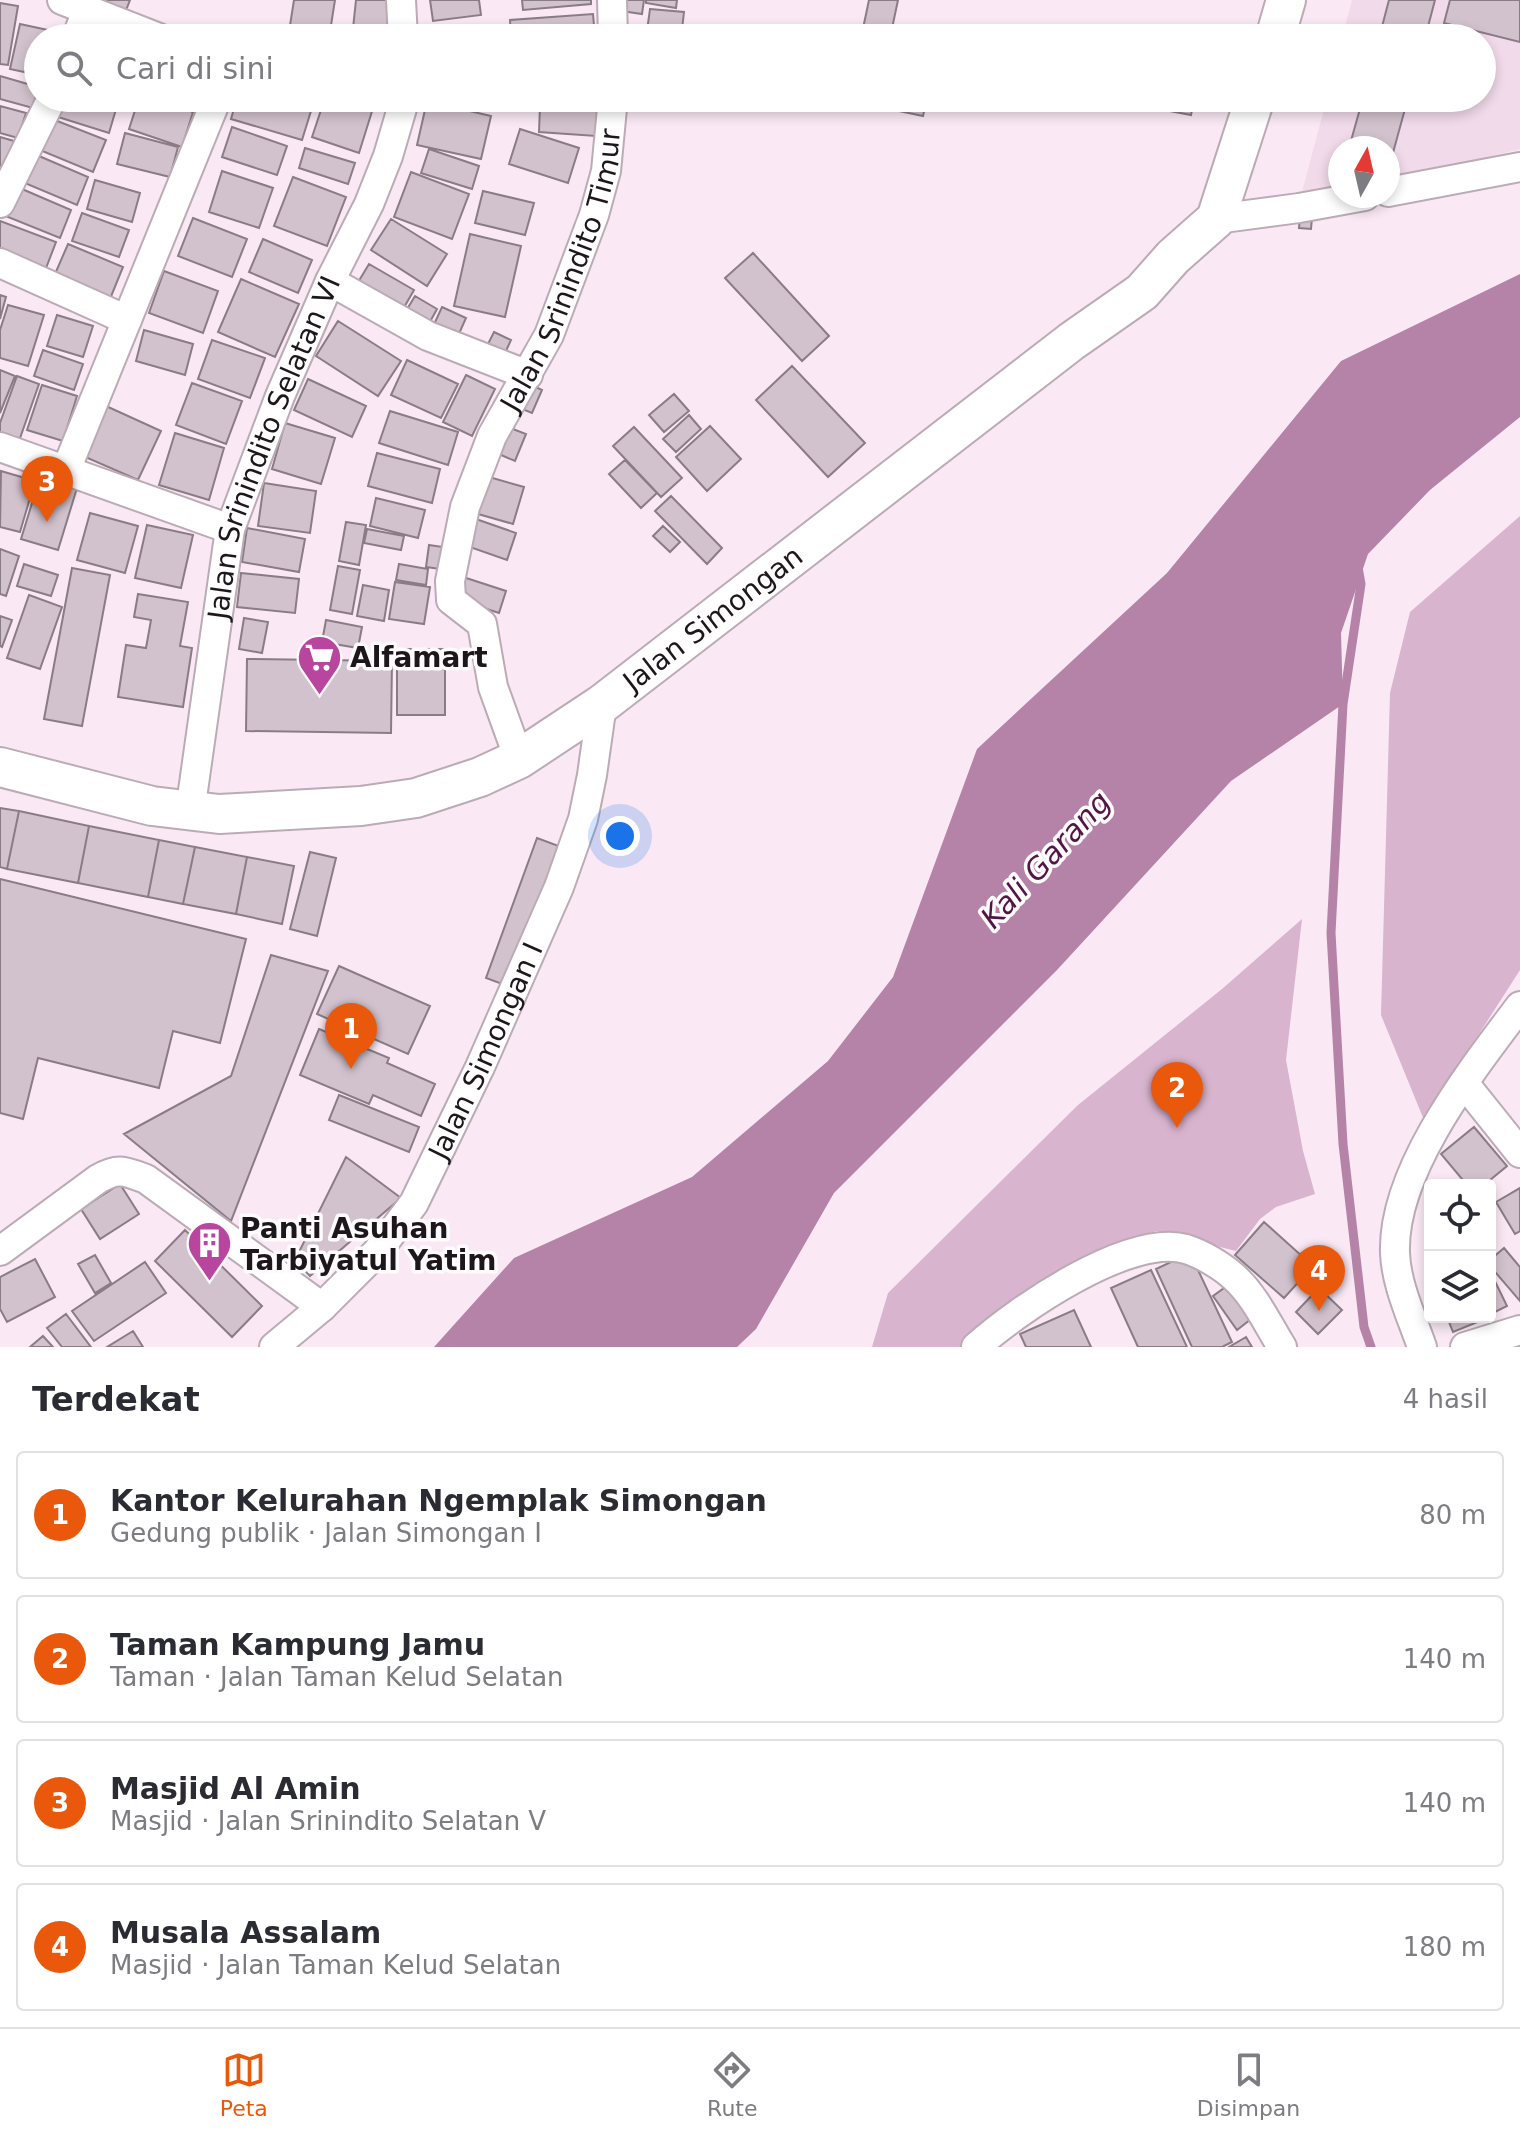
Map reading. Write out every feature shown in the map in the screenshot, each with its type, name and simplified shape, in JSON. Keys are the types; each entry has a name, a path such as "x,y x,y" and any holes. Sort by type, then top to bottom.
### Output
{"main road":[{"path":"1279,24 1286,0"},
{"path":"1216,219 1250,112"},
{"name":"Jalan Simongan","path":"0,767 152,806 190,812 254,813 361,806 416,798 480,777 519,759 602,704 1072,341 1142,292 1173,257 1216,219"}],"street":[{"path":"401,0 402,24"},
{"path":"612,0 613,24"},
{"path":"75,5 123,24"},
{"path":"0,203 45,112"},
{"path":"66,470 211,112"},
{"name":"Jalan Srinindito Selatan VI","path":"190,812 230,529 280,396 330,281 374,192 401,112"},
{"name":"Jalan Srinindito Timur","path":"519,759 493,687 482,624 455,605 449,593 465,507 492,436 549,335 594,215 606,171 612,112"},
{"path":"1400,190 1520,167"},
{"path":"1216,219 1328,203"},
{"path":"0,263 127,320"},
{"path":"330,281 428,336 528,375"},
{"path":"0,447 230,529"},
{"name":"Jalan Simongan I","path":"274,1347 322,1307 377,1252 414,1203 480,1067 559,887 583,819 602,704"},
{"path":"1422,1347 1397,1271 1396,1234 1416,1165 1464,1083 1520,1006"},
{"path":"1464,1083 1520,1153"},
{"path":"0,1251 98,1179 111,1171 125,1171 146,1179 322,1307"},
{"path":"976,1347 1004,1322 1066,1283 1122,1257 1156,1249 1184,1248 1233,1276 1256,1303 1282,1347"},
{"path":"1465,1347 1520,1330"}],"shaded area":[{"path":"1352,0 1520,0 1520,149 1400,180 1400,136 1328,136 1328,199 1298,207 1323,112 1496,112 1496,24 1346,24"},
{"path":"1520,516 1520,970 1424,1120 1381,1015 1390,693 1410,612"},
{"path":"1302,919 1286,1060 1303,1151 1315,1194 1276,1207 1260,1219 1236,1251 1157,1231 1103,1247 998,1313 995,1347 872,1347 888,1293 1078,1105 1222,989"}],"water":[{"name":"Kali Garang","path":"1520,274 1520,417 1430,490 1368,554 1341,633 1343,704 1231,781 1057,970 834,1193 756,1329 737,1347 434,1347 514,1258 692,1177 828,1061 893,977 977,749 1167,573 1341,361"}],"building":[{"path":"87,0 130,0 125,13"},
{"path":"294,0 335,0 331,24 290,24"},
{"path":"356,0 390,0 387,24 353,24"},
{"path":"430,0 479,0 481,15 433,21"},
{"path":"522,0 591,0 591,4 523,10"},
{"path":"623,0 644,0 642,14 621,11"},
{"path":"646,0 677,0 676,8 646,3"},
{"path":"869,0 898,0 893,24 864,24"},
{"path":"1389,0 1435,0 1429,24 1383,24"},
{"path":"1450,0 1520,0 1520,42 1496,36 1496,24 1444,23"},
{"path":"0,3 18,6 8,65 0,64"},
{"path":"650,9 684,12 683,24 648,24"},
{"path":"593,14 594,24 510,24 510,20"},
{"path":"20,24 24,25 24,72 10,69"},
{"path":"0,76 24,83 24,106 0,99"},
{"path":"0,106 26,113 18,138 0,133"},
{"path":"56,112 115,112 109,133 55,116"},
{"path":"134,112 193,112 182,147 129,129"},
{"path":"233,112 311,112 302,140 231,119"},
{"path":"320,112 372,112 359,153 312,137"},
{"path":"424,112 474,112 491,116 481,159 417,145"},
{"path":"540,112 597,112 596,136 539,132"},
{"path":"1359,112 1404,112 1398,136 1352,136"},
{"path":"47,117 106,140 93,172 35,148"},
{"path":"232,127 287,146 277,175 222,157"},
{"path":"520,129 579,148 568,183 509,164"},
{"path":"125,133 178,147 170,177 117,164"},
{"path":"0,137 14,141 6,170 0,168"},
{"path":"305,148 355,163 348,184 299,168"},
{"path":"429,149 479,166 472,189 421,173"},
{"path":"32,153 88,177 77,205 20,181"},
{"path":"222,171 273,188 259,228 209,212"},
{"path":"411,172 469,194 452,239 394,217"},
{"path":"293,177 346,197 327,246 274,226"},
{"path":"95,180 140,193 132,222 87,209"},
{"path":"15,186 71,210 60,238 3,215"},
{"path":"483,191 534,203 525,235 475,223"},
{"path":"82,213 129,230 119,257 72,241"},
{"path":"1300,217 1312,218 1311,229 1299,228"},
{"path":"193,218 247,239 232,277 178,256"},
{"path":"391,219 447,254 427,286 371,250"},
{"path":"0,221 56,242 43,276 0,259"},
{"path":"470,234 521,246 505,317 454,306"},
{"path":"263,239 312,260 298,293 249,272"},
{"path":"68,244 123,267 108,304 52,281"},
{"path":"753,253 829,336 802,361 725,278"},
{"path":"369,264 414,290 399,316 354,289"},
{"path":"164,271 218,291 203,333 149,313"},
{"path":"241,279 299,304 275,357 218,332"},
{"path":"0,295 6,297 0,319"},
{"path":"415,296 437,309 426,329 403,316"},
{"path":"8,305 44,315 28,366 0,358 0,330"},
{"path":"442,307 466,318 454,345 430,333"},
{"path":"57,315 93,326 83,357 47,346"},
{"path":"338,321 401,361 378,396 316,356"},
{"path":"144,330 193,344 185,375 136,361"},
{"path":"494,332 511,340 501,362 483,354"},
{"path":"212,340 265,358 250,398 198,379"},
{"path":"43,350 83,364 74,390 34,376"},
{"path":"407,360 458,384 441,418 391,395"},
{"path":"792,366 865,443 828,477 756,400"},
{"path":"0,370 15,376 0,413"},
{"path":"466,375 495,389 472,436 443,422"},
{"path":"17,376 39,384 19,441 0,434 0,423"},
{"path":"308,379 366,406 352,437 294,410"},
{"path":"192,383 242,401 226,444 176,425"},
{"path":"527,383 542,390 532,413 517,407"},
{"path":"42,385 77,396 63,441 27,430"},
{"path":"674,394 689,411 664,432 649,415"},
{"path":"106,406 161,431 138,480 83,456"},
{"path":"390,411 458,432 448,465 379,443"},
{"path":"689,415 701,429 676,452 663,439"},
{"path":"285,423 335,438 321,484 272,469"},
{"path":"505,426 526,434 515,461 494,452"},
{"path":"710,426 741,459 707,491 676,457"},
{"path":"634,427 682,478 661,497 613,446"},
{"path":"175,433 224,448 209,500 159,485"},
{"path":"377,453 440,469 432,503 368,486"},
{"path":"625,460 657,493 641,508 609,474"},
{"path":"1,471 35,481 20,532 0,527"},
{"path":"482,475 524,487 513,524 471,512"},
{"path":"40,477 77,488 58,550 21,539"},
{"path":"264,483 316,491 310,533 258,526"},
{"path":"671,496 722,548 707,564 655,511"},
{"path":"376,498 425,510 418,538 370,526"},
{"path":"90,513 138,526 125,573 77,560"},
{"path":"473,518 516,533 507,560 464,545"},
{"path":"346,522 366,525 359,565 339,561"},
{"path":"147,525 193,535 181,588 135,578"},
{"path":"663,526 680,542 670,552 653,536"},
{"path":"247,528 305,539 299,572 242,562"},
{"path":"367,529 404,536 401,550 364,543"},
{"path":"429,545 450,548 447,570 426,567"},
{"path":"0,549 19,556 6,596 0,594"},
{"path":"24,564 58,575 51,596 17,586"},
{"path":"399,564 428,569 426,585 396,580"},
{"path":"338,566 360,570 352,614 330,610"},
{"path":"72,568 110,575 82,726 44,719"},
{"path":"241,573 299,579 295,613 237,607"},
{"path":"460,576 506,591 499,613 453,598"},
{"path":"395,582 430,587 424,624 389,619"},
{"path":"363,585 389,590 384,621 357,616"},
{"path":"138,594 188,602 180,646 192,648 183,707 118,697 126,645 146,648 151,620 134,617"},
{"path":"29,595 62,607 40,669 7,658"},
{"path":"0,616 12,620 2,647 0,646"},
{"path":"244,618 268,622 262,653 239,649"},
{"path":"326,620 362,627 358,648 322,642"},
{"path":"397,649 445,649 445,715 397,715"},
{"name":"Alfamart","path":"247,659 392,661 391,733 246,731"},
{"path":"0,808 19,811 7,869 0,867"},
{"path":"19,811 89,826 78,883 7,869"},
{"path":"89,826 159,840 148,897 78,883"},
{"path":"537,838 564,848 513,988 486,978"},
{"path":"159,840 195,847 183,904 148,897"},
{"path":"195,847 247,857 236,914 183,904"},
{"path":"310,852 336,858 317,936 290,929"},
{"path":"247,857 294,866 282,924 236,914"},
{"path":"0,879 246,939 220,1043 173,1031 159,1088 38,1058 23,1119 0,1113"},
{"path":"271,955 328,971 231,1221 124,1134 231,1076"},
{"path":"339,966 430,1006 408,1054 317,1014"},
{"path":"319,1029 389,1058 387,1063 435,1084 421,1116 373,1095 369,1104 300,1075"},
{"path":"339,1095 419,1127 409,1152 329,1120"},
{"path":"1474,1127 1507,1166 1491,1179 1462,1179 1441,1154"},
{"path":"346,1157 401,1198 310,1276 295,1260"},
{"path":"120,1184 139,1214 100,1239 81,1209"},
{"path":"1520,1188 1520,1231 1515,1234 1496,1202"},
{"path":"1264,1222 1313,1266 1284,1298 1235,1255"},
{"name":"Panti Asuhan Tarbiyatul Yatim","path":"185,1230 262,1306 232,1337 155,1261"},
{"path":"1504,1248 1520,1267 1520,1301 1496,1273 1496,1255"},
{"path":"1190,1253 1232,1342 1222,1347 1192,1347 1156,1269"},
{"path":"95,1255 111,1283 95,1293 78,1264"},
{"path":"35,1259 55,1297 7,1322 0,1309 0,1277"},
{"path":"145,1262 166,1293 94,1341 72,1311"},
{"path":"1151,1270 1187,1347 1138,1347 1111,1288"},
{"path":"1496,1283 1507,1306 1496,1312"},
{"path":"1227,1286 1251,1319 1237,1330 1213,1296"},
{"path":"1319,1288 1342,1310 1318,1334 1296,1312"},
{"path":"1074,1310 1091,1347 1026,1347 1020,1334"},
{"path":"66,1314 91,1347 62,1347 47,1328"},
{"path":"1449,1323 1475,1323 1453,1332"},
{"path":"133,1331 143,1347 107,1347"},
{"path":"43,1336 53,1347 30,1347"},
{"path":"1246,1337 1252,1347 1229,1347"}],"waterway":[{"path":"1358,567 1361,584 1343,704 1331,933 1343,1144 1364,1327 1371,1347"}],"place":[{"name":"Masjid Al Amin","path":"47,522"},
{"name":"Alfamart","path":"319,696"},
{"name":"Kantor Kelurahan Ngemplak Simongan","path":"351,1069"},
{"name":"Taman Kampung Jamu","path":"1177,1128"},
{"name":"Panti Asuhan Tarbiyatul Yatim","path":"209,1283"},
{"name":"Musala Assalam","path":"1319,1311"}]}
